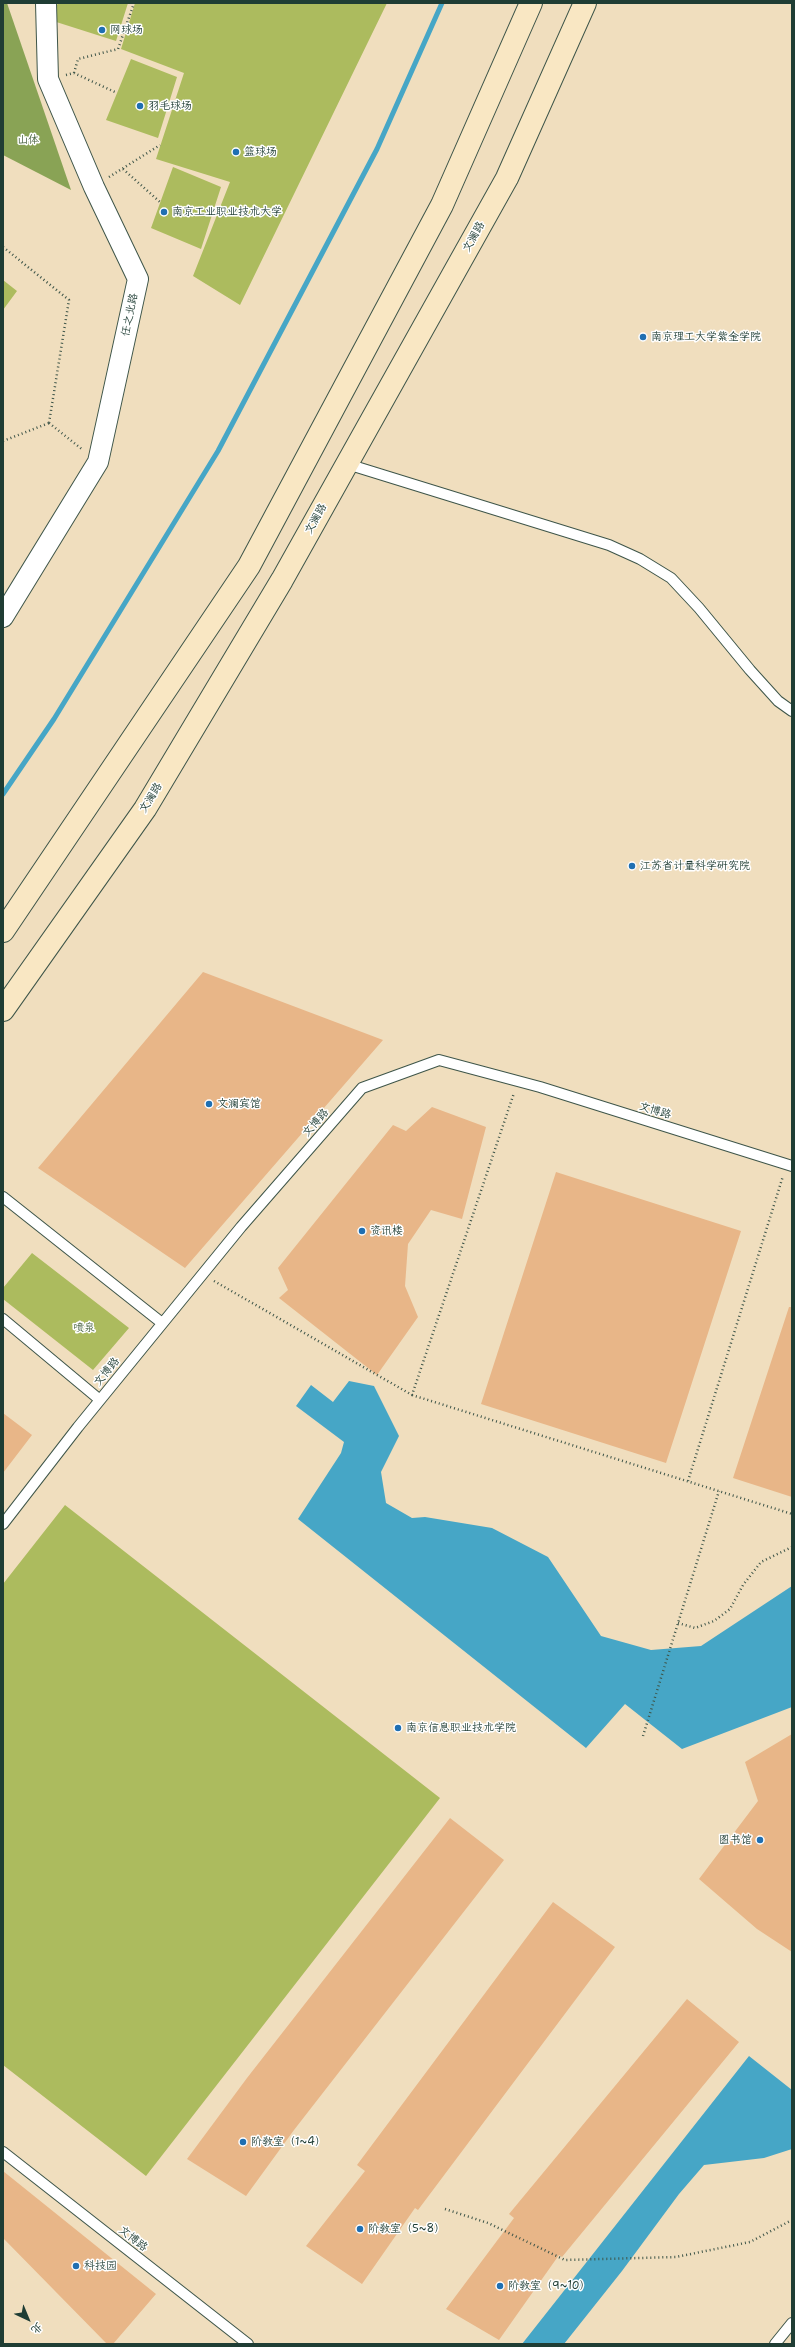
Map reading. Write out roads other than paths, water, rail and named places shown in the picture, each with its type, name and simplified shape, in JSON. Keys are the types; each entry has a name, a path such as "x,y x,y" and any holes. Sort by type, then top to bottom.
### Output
{"main road":[{"path":"3,932 249,566 442,205 531,3"},
{"name":"文澜路","path":"3,1010 145,809 282,580 507,178 584,3"}],"street":[{"name":"任之北路","path":"3,617 98,462 138,279 94,187 48,79 46,3"}],"lane":[{"path":"347,464 609,545 640,559 671,578 699,608 750,670 778,701 792,711"},
{"name":"文博路","path":"3,1524 100,1400 241,1227 362,1088 439,1060 518,1082 789,1165"},
{"path":"3,1197 162,1323"},
{"path":"3,1319 100,1400"},
{"name":"文博路","path":"3,2152 248,2344"},
{"path":"775,2344 792,2323"}],"water":[{"path":"349,1381 374,1386 399,1436 381,1472 386,1503 412,1518 425,1517 492,1528 548,1557 601,1636 651,1650 701,1646 792,1586 792,1707 682,1749 625,1704 586,1748 298,1519 341,1453 344,1442 296,1406 311,1385 333,1402"},
{"path":"749,2056 792,2090 792,2149 764,2158 704,2165 679,2194 622,2271 564,2344 522,2344"}],"waterway":[{"path":"3,794 54,719 218,451 377,149 442,3"}],"place":[{"name":"网球场","path":"102,30"},
{"name":"羽毛球场","path":"140,106"},
{"name":"篮球场","path":"236,152"},
{"name":"南京工业职业技术大学","path":"164,212"},
{"name":"南京理工大学紫金学院","path":"643,337"},
{"name":"江苏省计量科学研究院","path":"632,866"},
{"name":"文澜宾馆","path":"209,1104"},
{"name":"资讯楼","path":"362,1231"},
{"name":"南京信息职业技术学院","path":"398,1728"},
{"name":"图书馆","path":"760,1840"},
{"name":"阶教室（1~4）","path":"243,2142"},
{"name":"阶教室（5~8）","path":"360,2229"},
{"name":"科技园","path":"76,2266"},
{"name":"阶教室（9~10）","path":"500,2286"}],"park label":[{"name":"山体","path":"28,140"},
{"name":"喷泉","path":"84,1328"}]}
